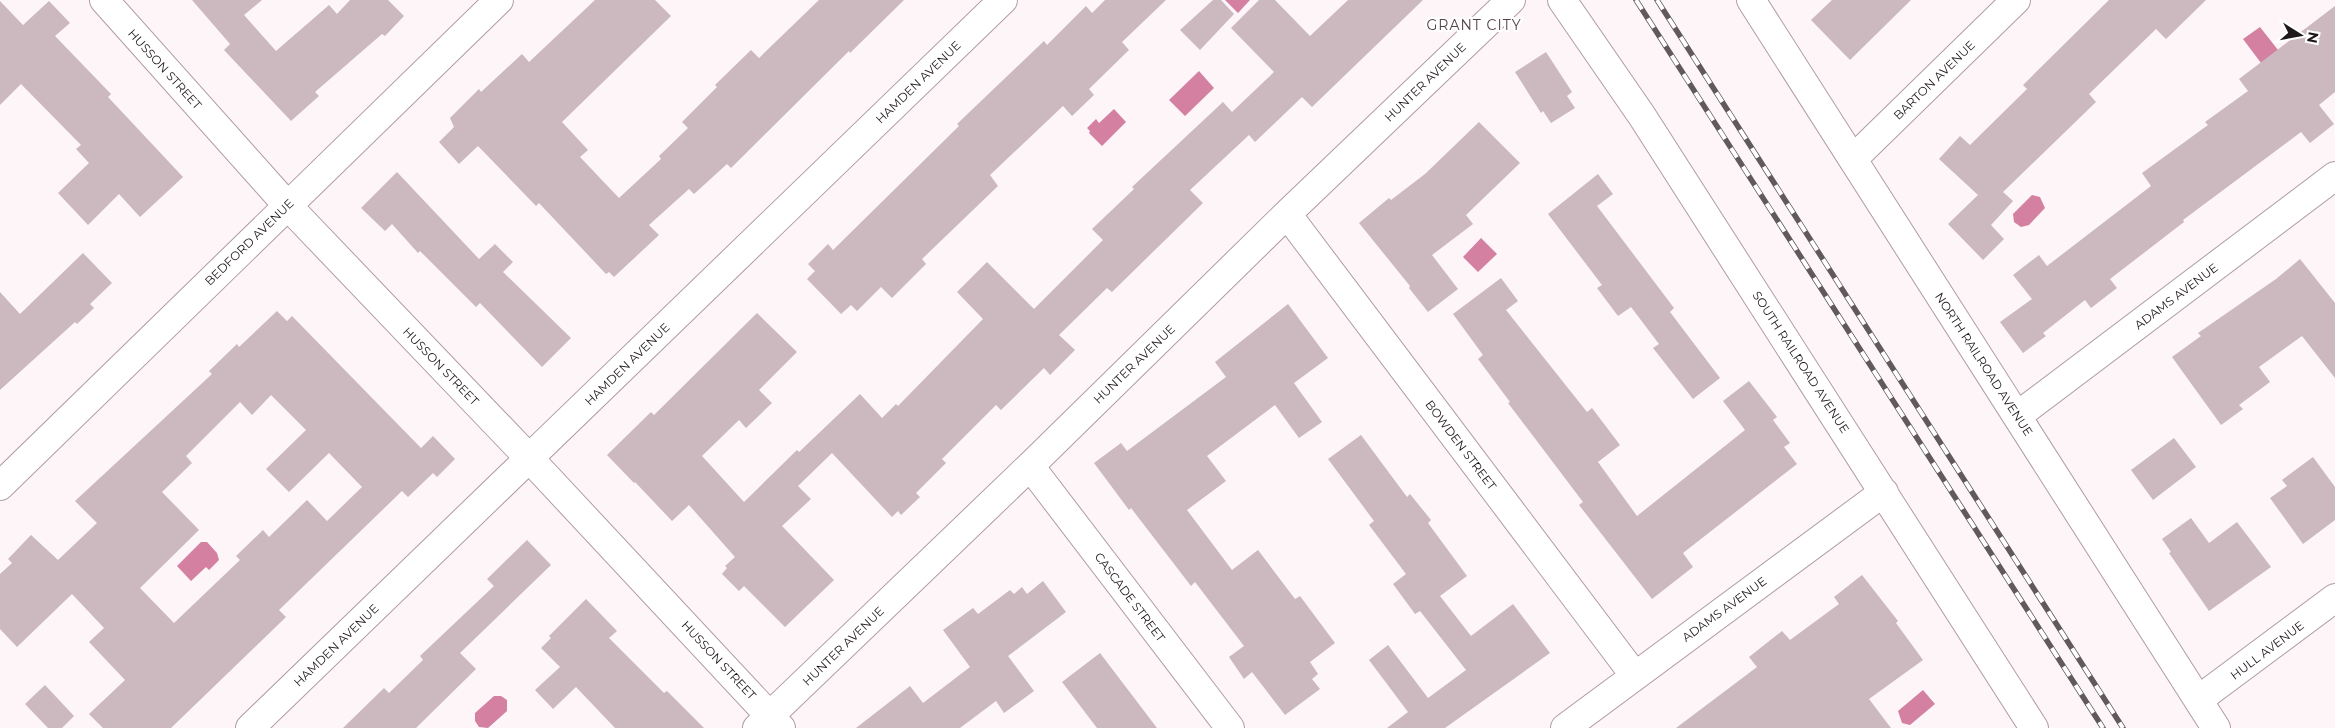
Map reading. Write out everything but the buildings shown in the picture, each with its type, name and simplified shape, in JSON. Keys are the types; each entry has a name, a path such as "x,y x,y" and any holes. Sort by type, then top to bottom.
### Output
{"street":[{"name":"HUSSON STREET","path":"104,0 287,205 529,458 770,724"},
{"name":"BEDFORD AVENUE","path":"0,486 499,0"},
{"name":"HAMDEN AVENUE","path":"250,728 1003,0"},
{"name":"HUNTER AVENUE","path":"770,724 1287,214 1511,0"},
{"name":"SOUTH RAILROAD AVENUE","path":"1562,0 1642,116 2034,728"},
{"name":"NORTH RAILROAD AVENUE","path":"1751,0 2216,728"},
{"name":"BARTON AVENUE","path":"1852,159 2016,0"},
{"name":"ADAMS AVENUE","path":"2017,416 2335,176"},
{"name":"BOWDEN STREET","path":"1287,214 1634,676"},
{"name":"CASCADE STREET","path":"1030,466 1230,728"},
{"name":"ADAMS AVENUE","path":"1565,728 1884,492"},
{"name":"HULL AVENUE","path":"2198,700 2335,598"}],"shaded area":[{"path":"1225,0 1250,0 1238,13"},
{"path":"2260,27 2282,55 2264,67 2243,39"},
{"path":"1199,71 1214,88 1185,116 1169,100"},
{"path":"1114,109 1126,122 1102,146 1089,133 1090,131 1087,128 1096,119 1099,123"},
{"path":"2032,195 2040,197 2045,208 2029,225 2021,227 2014,222 2013,214"},
{"path":"1481,238 1497,254 1478,272 1463,257"},
{"path":"201,542 207,542 217,553 219,560 209,570 206,567 191,581 177,566"},
{"path":"1923,690 1935,704 1910,725 1902,723 1898,711"},
{"path":"494,696 501,696 507,700 507,711 488,728 479,727 475,721 475,713"}],"railway":[{"path":"1636,0 2103,728"},
{"path":"1657,0 2123,728"}],"district":[{"name":"GRANT CITY","path":"1474,25"}]}
